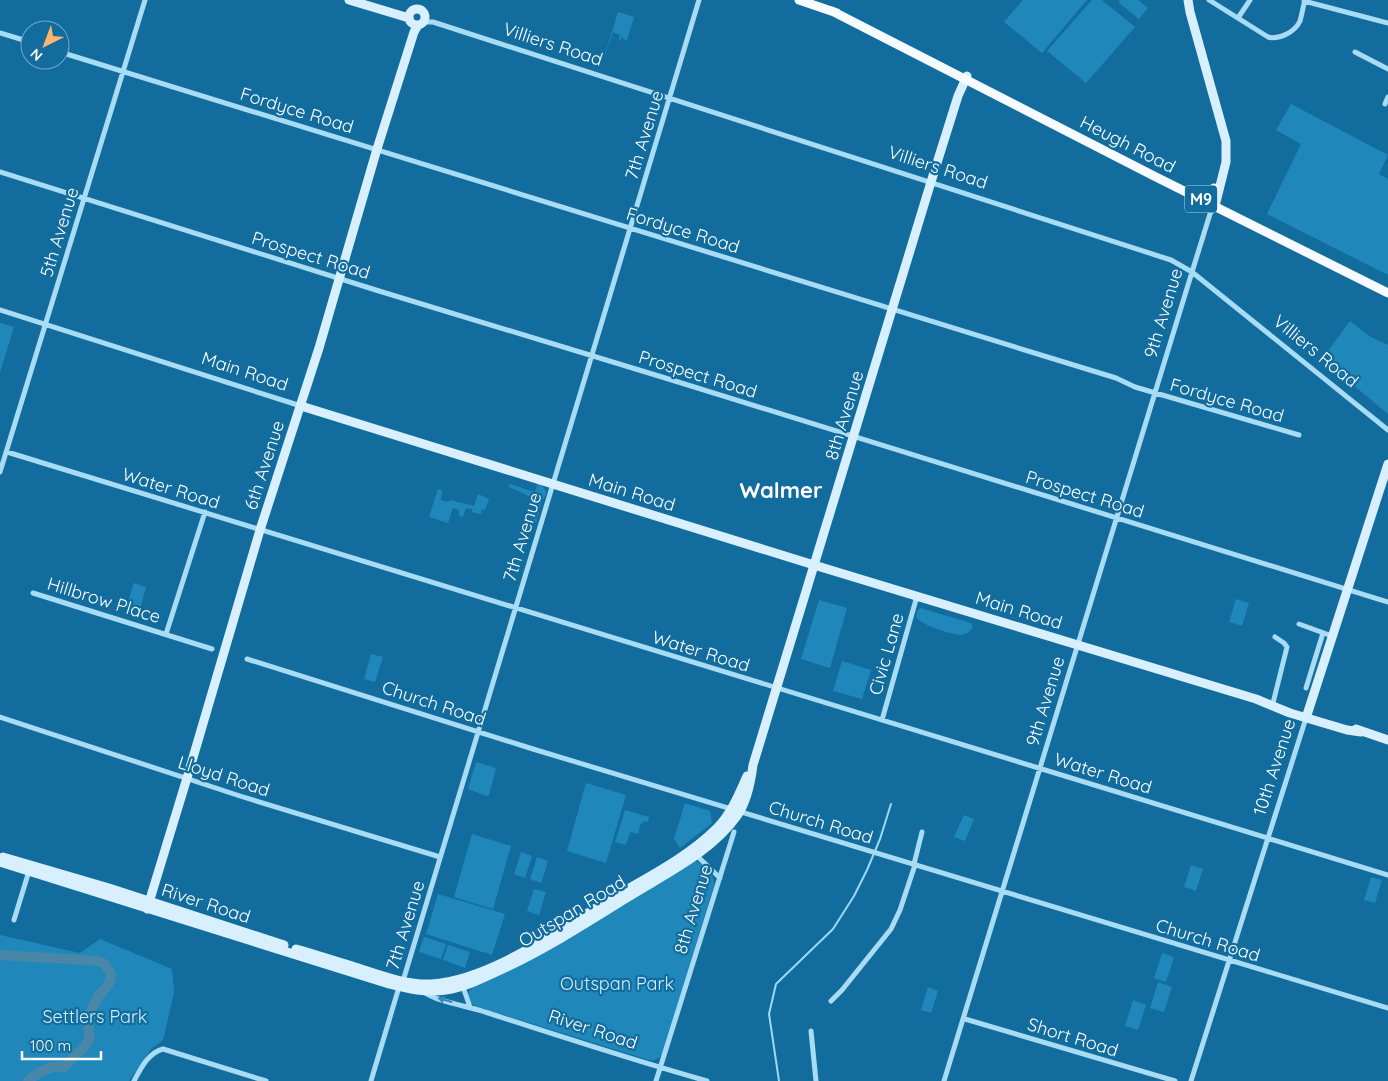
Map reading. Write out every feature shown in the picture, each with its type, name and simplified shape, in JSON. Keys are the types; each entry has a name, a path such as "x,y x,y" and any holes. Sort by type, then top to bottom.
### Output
{"main road":[{"name":"Heugh Road","path":"799,0 832,11 1009,99 1014,104 1388,293"},
{"path":"1196,196 1205,194 1214,188"}],"street":[{"name":"5th Avenue","path":"0,472 145,0"},
{"name":"Villiers Road","path":"349,0 417,15"},
{"name":"Villiers Road","path":"368,0 1171,260 1192,272 1388,430"},
{"name":"7th Avenue","path":"370,1081 440,857 699,0"},
{"name":"9th Avenue","path":"944,1081 965,1019 1226,162 1226,142 1223,126 1188,0"},
{"path":"1209,0 1268,37 1278,38 1297,25 1304,1 1388,24"},
{"path":"1238,18 1250,0"},
{"name":"6th Avenue","path":"148,905 260,530 301,406 417,15"},
{"path":"0,33 20,39"},
{"path":"1354,52 1388,69"},
{"name":"Fordyce Road","path":"70,55 1116,378 1134,387 1298,435"},
{"name":"8th Avenue","path":"736,810 750,781 776,688 931,182 966,78"},
{"path":"1384,104 1388,97"},
{"name":"9th Avenue","path":"1212,205 1214,188 1222,162 1223,126"},
{"name":"Prospect Road","path":"0,172 1388,602"},
{"name":"Main Road","path":"0,310 814,566 1388,740"},
{"name":"Water Road","path":"7,452 1388,875"},
{"name":"10th Avenue","path":"1192,1081 1307,715 1327,635 1346,590 1388,464"},
{"name":"Hillbrow Place","path":"166,634 205,512"},
{"name":"Hillbrow Place","path":"33,593 212,649"},
{"name":"Civic Lane","path":"882,720 917,596"},
{"path":"1300,624 1327,635 1306,688"},
{"path":"1273,703 1287,648 1284,643 1275,637"},
{"name":"Church Road","path":"247,659 532,749 1388,1008"},
{"name":"Main Road","path":"1256,699 1307,715"},
{"name":"Lloyd Road","path":"0,717 341,828 440,857"},
{"name":"Outspan Road","path":"401,984 422,991 447,990 510,966 552,944 716,839 736,810"},
{"name":"8th Avenue","path":"656,1081 734,832"},
{"path":"831,1001 891,929 900,910 922,832"},
{"path":"693,852 720,878"},
{"name":"River Road","path":"0,856 29,869"},
{"name":"River Road","path":"0,862 108,892 401,984"},
{"path":"14,920 29,869"},
{"path":"462,983 470,1007"},
{"name":"Outspan Road","path":"401,984 462,983"},
{"name":"River Road","path":"422,991 430,996 707,1081"},
{"name":"Short Road","path":"965,1019 1175,1081"},
{"path":"811,1031 816,1081"},
{"path":"134,1081 149,1057 154,1052 163,1049 266,1081"},
{"path":"647,1064 654,1063 663,1058"}],"green space":[{"path":"1023,0 1087,0 1042,53 1004,22"},
{"path":"1092,0 1102,0 1135,27 1086,83 1047,51"},
{"path":"1120,0 1138,0 1148,8 1139,19 1118,2"},
{"path":"618,12 634,17 627,40 623,39 622,36 621,40 619,40 620,35 613,32 602,64"},
{"path":"1291,104 1388,155 1379,174 1388,179 1388,275 1267,214 1301,144 1276,130"},
{"path":"1350,321 1369,336 1388,345 1388,414 1322,359"},
{"path":"0,323 14,327 0,372"},
{"path":"538,483 545,490 546,495 541,503 536,523 531,518 537,506 531,497 509,487 509,484 535,492"},
{"path":"438,489 442,490 441,500 448,502 450,500 474,506 478,494 489,499 485,510 482,509 481,514 466,508 463,517 459,516 459,510 453,508 448,523 429,517"},
{"path":"134,583 146,587 139,612 126,608"},
{"path":"1236,599 1249,603 1242,626 1229,622"},
{"path":"819,600 847,608 830,668 801,659"},
{"path":"920,608 971,623 973,627 968,633 960,635 936,629 916,617"},
{"path":"371,654 383,657 375,682 364,679"},
{"path":"842,661 871,670 862,699 833,691"},
{"path":"476,762 496,768 489,795 486,796 468,789"},
{"path":"586,783 626,795 606,863 567,851"},
{"path":"685,803 710,811 712,823 680,848 674,839"},
{"path":"625,810 649,817 648,822 645,821 640,825 638,834 630,832 626,845 615,842"},
{"path":"964,815 974,819 965,841 954,837"},
{"path":"472,834 511,846 493,909 454,897"},
{"path":"521,852 532,856 525,878 514,874"},
{"path":"537,857 548,861 541,883 530,879"},
{"name":"Outspan Park","path":"695,861 709,871 713,878 714,886 662,1055 657,1059 649,1060 470,1003 468,993 472,987"},
{"path":"1191,865 1203,869 1196,891 1184,887"},
{"path":"1371,877 1382,880 1375,903 1364,900"},
{"path":"534,889 546,892 539,915 527,911"},
{"path":"438,894 505,914 492,955 426,934"},
{"name":"Settlers Park","path":"0,935 80,953 100,939 172,969 174,992 164,1037 161,1042 152,1048 129,1081 0,1081"},
{"path":"424,937 446,944 441,959 419,952"},
{"path":"448,945 470,952 465,968 443,960"},
{"path":"1162,953 1174,957 1166,982 1154,978"},
{"path":"1158,982 1172,987 1164,1012 1150,1008"},
{"path":"928,987 938,991 931,1013 921,1010"},
{"path":"1133,1000 1146,1005 1138,1030 1125,1026"}],"waterway":[{"path":"779,1081 769,1014 776,984 833,929 854,896 867,870 880,839 891,804"},
{"path":"0,955 98,961 105,964 111,974 108,985 98,997 93,1007 89,1022 90,1038 84,1047 64,1067 59,1066 45,1070 28,1081"}],"district":[{"name":"Walmer","path":"781,490"}]}
